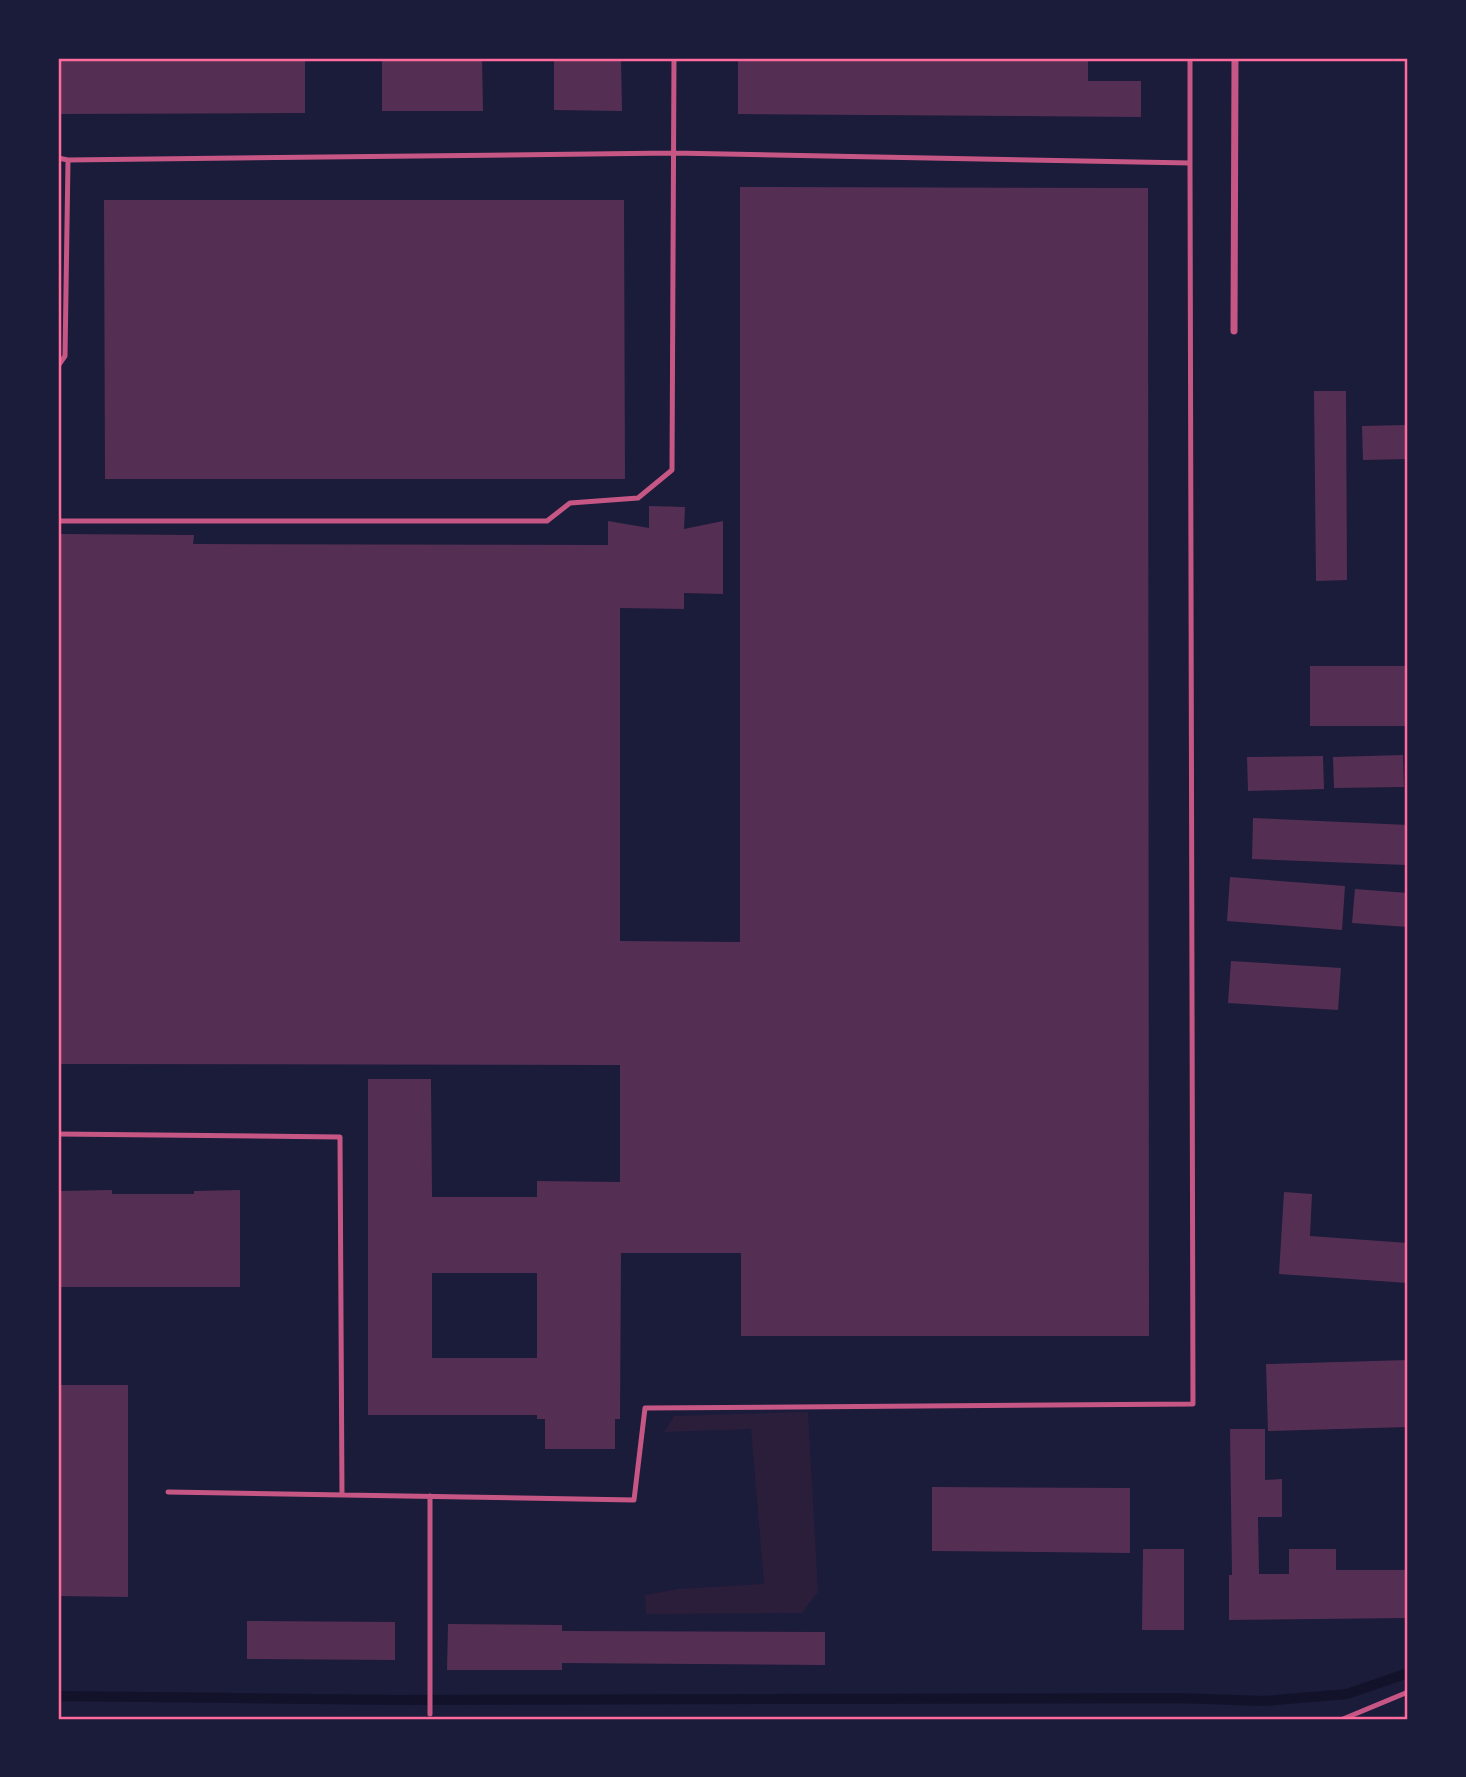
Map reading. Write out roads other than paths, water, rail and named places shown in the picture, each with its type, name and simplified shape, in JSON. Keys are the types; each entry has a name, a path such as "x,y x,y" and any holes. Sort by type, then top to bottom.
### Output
{"street":[{"path":"1234,331 1235,58"}],"lane":[{"path":"58,521 547,521 570,503 638,498 672,470 674,58"},
{"path":"168,1492 634,1500 645,1408 1193,1404 1191,58"},
{"path":"58,158 673,153 1190,163"},
{"path":"58,366 65,356 68,160"},
{"path":"58,1134 340,1137 342,1494"},
{"path":"430,1496 430,1714"},
{"path":"1343,1719 1408,1692"}],"waterway":[{"path":"58,1696 395,1700 1178,1698 1263,1701 1347,1694 1408,1673"}]}
